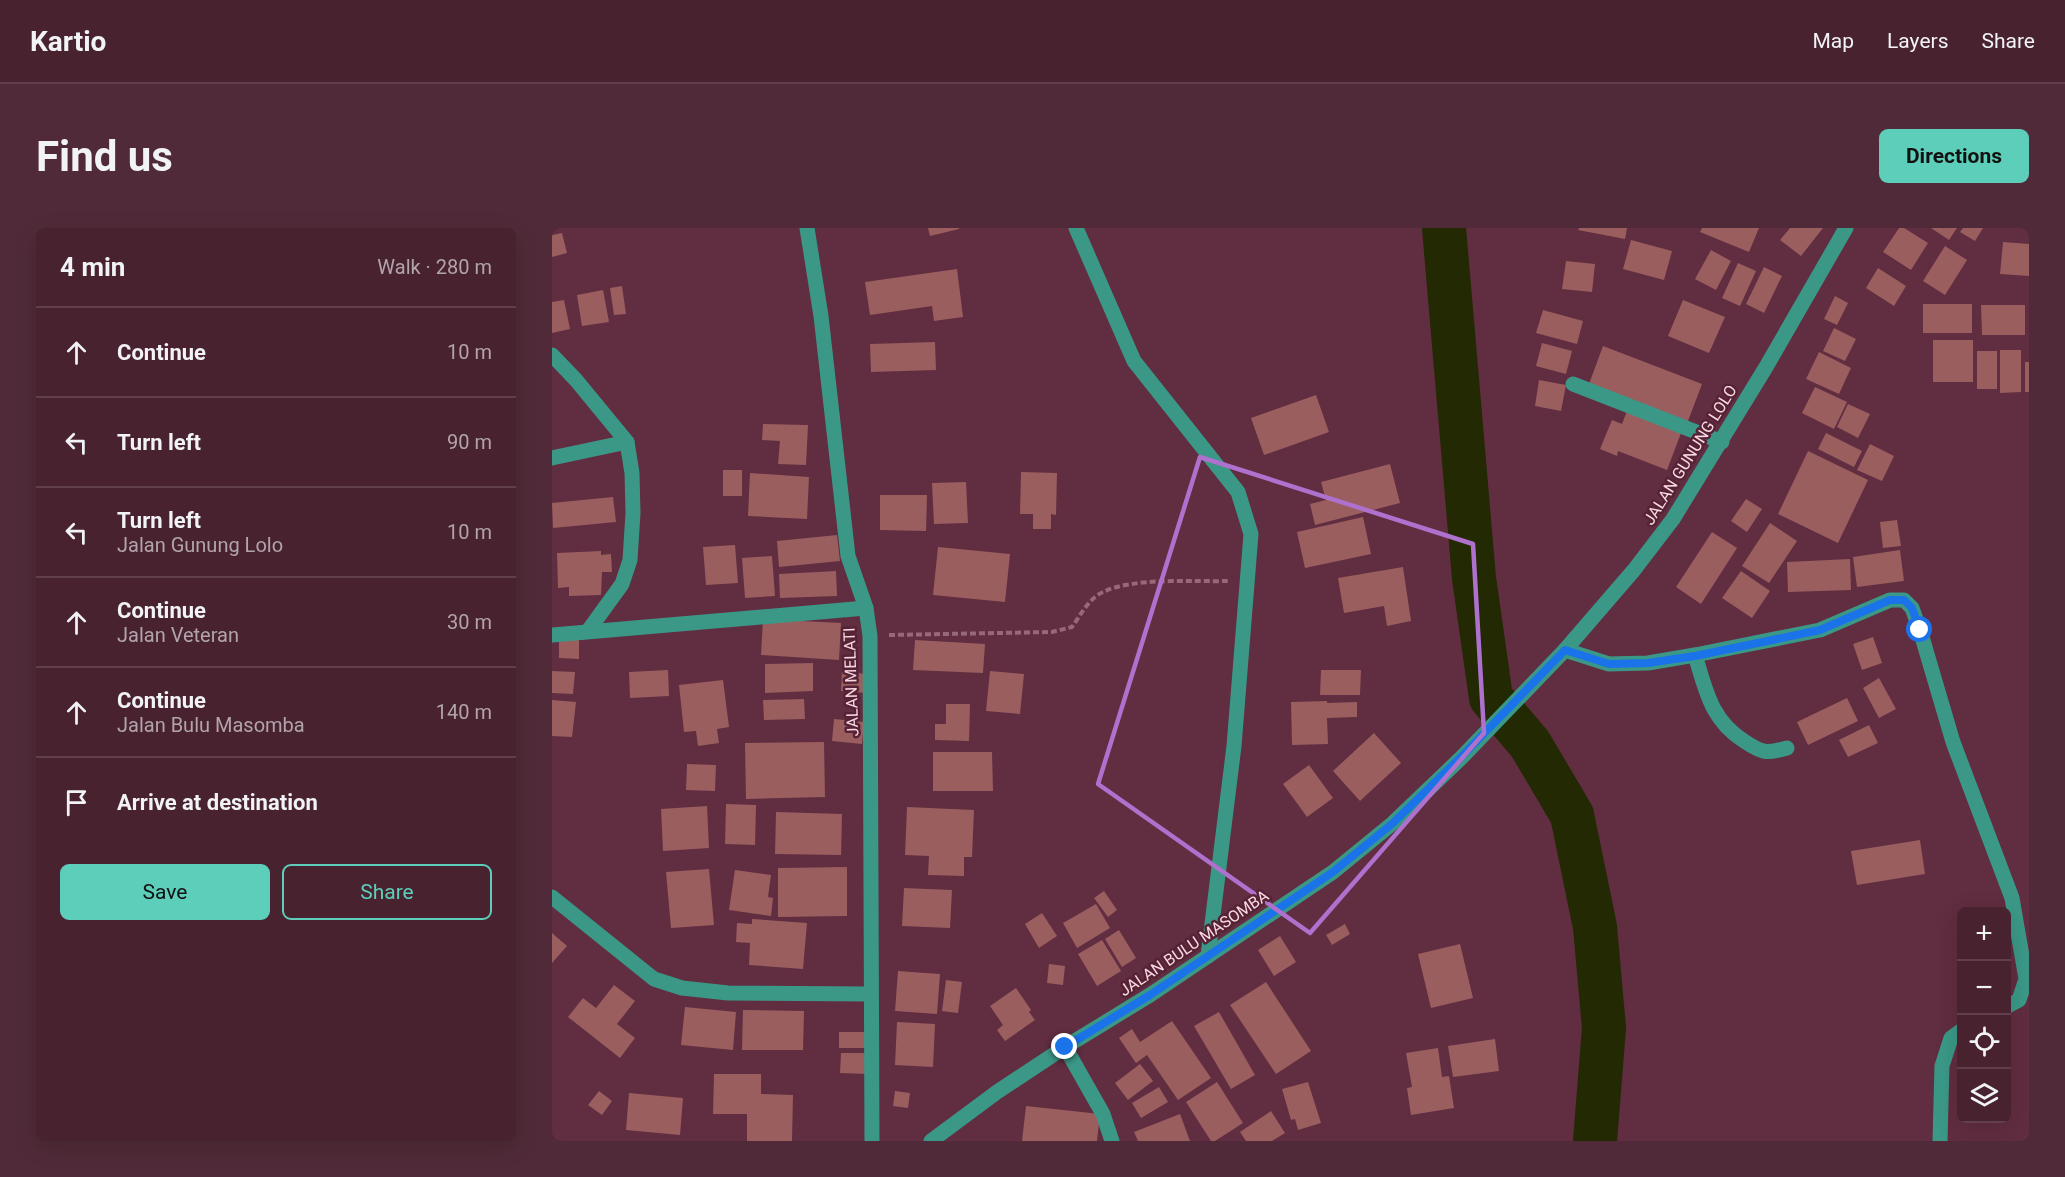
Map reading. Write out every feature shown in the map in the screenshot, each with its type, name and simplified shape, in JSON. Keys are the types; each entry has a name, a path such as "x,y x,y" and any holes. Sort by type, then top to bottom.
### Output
{"street":[{"name":"JALAN MELATI","path":"807,228 821,316 848,556 866,608 870,636 872,1141"},
{"path":"1076,228 1134,361 1238,492 1251,534 1234,746 1208,956"},
{"name":"JALAN GUNUNG LOLO","path":"1537,681 1634,570 1673,519 1722,442 1846,228"},
{"path":"552,355 576,380 627,442 632,473 633,513 630,560 622,584 588,631"},
{"path":"1574,384 1722,442"},
{"path":"552,458 627,442"},
{"path":"1565,650 1609,664 1648,663 1695,656 1820,630 1890,600 1904,600 1912,608 1920,630 1953,742 2012,898 2026,979 2019,1000 2011,1005"},
{"path":"552,634 866,608"},
{"path":"1695,656 1708,698 1717,716 1731,733 1761,752 1773,753 1787,748"},
{"name":"JALAN BULU MASOMBA","path":"931,1141 997,1092 1150,995 1333,872 1393,823 1537,681"},
{"path":"552,897 654,979 682,988 728,993 870,994"},
{"path":"1940,1141 1942,1066 1951,1038 1957,1034"},
{"path":"1065,1047 1103,1114 1112,1141"}],"path":[{"path":"870,636 1052,632 1072,627 1087,606 1101,592 1137,583 1249,581"}],"highlighted area":[{"path":"1200,457 1473,544 1484,733 1310,933 1098,784"}],"building":[{"path":"928,228 959,228 959,229 930,236"},
{"path":"1579,228 1627,228 1625,239 1578,230"},
{"path":"1702,228 1759,228 1749,252 1700,232"},
{"path":"1790,228 1823,228 1801,256 1780,240"},
{"path":"1899,228 1904,228 1928,243 1911,270 1883,252"},
{"path":"1931,228 1957,228 1949,240"},
{"path":"1963,228 1983,228 1975,241 1960,232"},
{"path":"562,233 567,253 552,257 552,235"},
{"path":"1631,240 1672,251 1664,280 1623,269"},
{"path":"2003,242 2029,244 2029,276 2000,274"},
{"path":"1945,246 1967,260 1945,295 1923,281"},
{"path":"1711,250 1731,261 1716,290 1695,279"},
{"path":"1566,261 1595,264 1592,292 1562,289"},
{"path":"1738,263 1756,271 1740,306 1722,298"},
{"path":"1764,267 1782,276 1764,313 1746,304"},
{"path":"1878,268 1906,286 1894,306 1866,288"},
{"path":"957,269 963,317 934,321 932,306 870,315 865,282"},
{"path":"622,286 626,314 614,315 610,288"},
{"path":"603,290 609,322 582,326 577,295"},
{"path":"1835,296 1848,303 1837,325 1824,319"},
{"path":"564,300 570,329 552,333 552,302"},
{"path":"1683,300 1725,317 1709,353 1668,336"},
{"path":"1923,304 1972,304 1972,333 1923,333"},
{"path":"1981,305 2025,305 2025,335 1982,335"},
{"path":"1543,310 1583,321 1577,344 1536,333"},
{"path":"1834,328 1856,339 1845,361 1823,351"},
{"path":"1933,340 1973,340 1973,382 1933,382"},
{"path":"935,342 936,370 871,372 870,344"},
{"path":"1542,343 1572,351 1566,374 1536,366"},
{"path":"1603,346 1702,384 1688,421 1589,384"},
{"path":"2000,350 2021,350 2021,392 2000,393"},
{"path":"1977,351 1997,351 1997,389 1977,389"},
{"path":"1819,352 1851,368 1839,394 1806,379"},
{"path":"2025,362 2029,362 2029,392 2025,392"},
{"path":"1539,380 1566,385 1561,411 1535,406"},
{"path":"1815,387 1847,402 1834,429 1802,413"},
{"path":"1316,395 1329,432 1264,455 1251,418"},
{"path":"1848,404 1870,414 1858,438 1837,427"},
{"path":"1627,411 1681,433 1667,470 1618,451 1617,456 1600,449 1612,420 1622,424"},
{"path":"763,424 808,425 806,465 778,464 780,441 762,440"},
{"path":"1826,433 1862,451 1854,467 1818,449"},
{"path":"1870,444 1894,456 1882,481 1857,470"},
{"path":"1808,451 1868,480 1838,543 1778,514"},
{"path":"1390,464 1400,503 1315,525 1310,504 1326,500 1321,482"},
{"path":"723,470 742,470 742,496 723,496"},
{"path":"1021,472 1057,473 1056,515 1051,514 1051,529 1033,529 1033,514 1020,514"},
{"path":"750,473 809,477 807,519 748,516"},
{"path":"966,482 968,523 934,524 932,483"},
{"path":"880,495 927,495 926,531 880,530"},
{"path":"613,497 616,522 553,528 552,503"},
{"path":"1746,499 1762,509 1747,532 1731,521"},
{"path":"1363,517 1371,554 1305,568 1297,532"},
{"path":"1897,520 1901,546 1883,548 1880,522"},
{"path":"1770,523 1797,541 1769,583 1742,566"},
{"path":"1712,532 1737,548 1701,604 1676,587"},
{"path":"837,535 840,561 779,567 777,541"},
{"path":"735,545 738,583 706,585 703,547"},
{"path":"938,547 1010,554 1005,602 933,595"},
{"path":"1900,550 1904,581 1857,587 1853,557"},
{"path":"601,551 601,555 611,554 612,572 602,572 601,595 569,596 569,587 558,588 557,553"},
{"path":"772,556 775,596 745,598 742,558"},
{"path":"1850,559 1851,590 1788,592 1787,562"},
{"path":"1403,567 1411,621 1387,626 1384,606 1344,613 1338,578"},
{"path":"836,571 837,596 780,598 779,574"},
{"path":"1741,571 1770,591 1752,618 1722,598"},
{"path":"763,619 841,623 839,660 761,655"},
{"path":"1873,637 1882,663 1862,670 1853,644"},
{"path":"559,640 579,640 579,659 559,658"},
{"path":"915,640 985,644 983,673 913,670"},
{"path":"813,663 813,691 765,693 765,664"},
{"path":"668,670 669,696 630,698 629,672"},
{"path":"1321,670 1361,670 1360,695 1320,695"},
{"path":"552,671 575,672 573,694 552,693"},
{"path":"990,671 1024,674 1020,714 986,711"},
{"path":"842,672 869,674 867,693 841,691"},
{"path":"1879,678 1896,709 1879,718 1863,688"},
{"path":"723,680 729,727 717,729 719,743 698,746 696,731 684,732 679,685"},
{"path":"1847,698 1858,721 1808,745 1797,722"},
{"path":"804,699 805,719 764,720 763,700"},
{"path":"552,700 576,702 572,737 552,736"},
{"path":"1327,701 1327,703 1357,702 1357,717 1327,718 1328,744 1292,745 1291,702"},
{"path":"946,704 970,704 969,741 935,740 935,724 946,724"},
{"path":"834,719 864,722 862,744 832,741"},
{"path":"1869,725 1878,743 1848,757 1839,740"},
{"path":"1374,733 1401,763 1360,801 1333,771"},
{"path":"824,742 825,797 746,799 745,743"},
{"path":"933,752 992,752 993,791 933,791"},
{"path":"687,764 716,765 715,791 686,790"},
{"path":"1309,765 1333,798 1307,817 1283,784"},
{"path":"726,804 756,805 755,845 725,844"},
{"path":"707,806 709,848 663,851 661,809"},
{"path":"907,807 974,810 972,857 964,857 964,876 928,875 929,856 905,855"},
{"path":"776,812 842,814 841,855 775,854"},
{"path":"1920,840 1925,874 1857,885 1851,851"},
{"path":"847,867 847,916 778,917 778,868"},
{"path":"709,869 714,925 671,928 666,872"},
{"path":"735,870 771,875 768,897 773,898 771,916 729,910"},
{"path":"904,888 952,890 950,928 902,926"},
{"path":"1104,891 1117,910 1108,917 1094,898"},
{"path":"1096,904 1110,928 1077,948 1063,923"},
{"path":"1042,913 1057,936 1039,948 1025,924"},
{"path":"752,919 807,923 803,969 749,965 750,943 736,942 737,923 752,924"},
{"path":"1345,924 1350,934 1332,945 1326,935"},
{"path":"1119,930 1136,958 1122,967 1105,939"},
{"path":"552,933 567,946 552,963"},
{"path":"1280,936 1296,962 1274,976 1258,950"},
{"path":"1102,940 1121,971 1097,986 1078,954"},
{"path":"1460,944 1473,998 1431,1008 1418,954"},
{"path":"1049,964 1065,966 1063,985 1047,983"},
{"path":"898,971 940,974 937,1014 895,1011"},
{"path":"946,980 962,982 958,1013 942,1011"},
{"path":"1266,982 1311,1051 1276,1074 1230,1005"},
{"path":"614,985 635,1001 617,1024 635,1038 620,1058 568,1017 583,998 596,1008"},
{"path":"1016,988 1035,1020 1005,1041 997,1030 1003,1025 990,1006"},
{"path":"685,1007 736,1012 733,1050 681,1045"},
{"path":"743,1010 804,1011 803,1050 742,1050"},
{"path":"1219,1012 1255,1075 1231,1089 1194,1026"},
{"path":"1172,1021 1211,1078 1178,1100 1147,1055 1136,1063 1119,1038 1132,1029 1140,1042"},
{"path":"897,1022 935,1024 933,1067 895,1065"},
{"path":"839,1032 867,1032 867,1048 839,1048"},
{"path":"1495,1039 1499,1071 1453,1077 1448,1046"},
{"path":"1438,1048 1442,1077 1449,1076 1454,1108 1411,1115 1407,1088 1412,1087 1406,1053"},
{"path":"841,1053 868,1053 867,1074 840,1073"},
{"path":"1140,1064 1153,1081 1128,1100 1115,1083"},
{"path":"714,1074 761,1074 761,1094 793,1095 792,1141 747,1141 747,1114 713,1114"},
{"path":"1217,1082 1243,1123 1215,1141 1211,1141 1186,1102"},
{"path":"1308,1082 1321,1123 1298,1130 1295,1119 1291,1120 1282,1089"},
{"path":"1159,1087 1168,1102 1141,1118 1132,1103"},
{"path":"599,1091 612,1101 602,1115 588,1105"},
{"path":"895,1091 910,1093 908,1108 893,1106"},
{"path":"629,1093 683,1098 680,1135 626,1130"},
{"path":"1026,1106 1100,1114 1097,1141 1022,1141"},
{"path":"1271,1111 1285,1133 1272,1141 1246,1141 1240,1132"},
{"path":"1180,1114 1190,1141 1138,1141 1134,1132"}],"waterway":[{"path":"1444,228 1474,578 1491,698 1530,744 1572,815 1595,927 1604,1028 1595,1141"}],"route":[{"path":"1065,1047 1150,995 1333,872 1393,823 1537,681 1565,650 1609,664 1648,663 1695,656 1820,630 1890,600 1904,600 1912,608 1920,630"}]}
